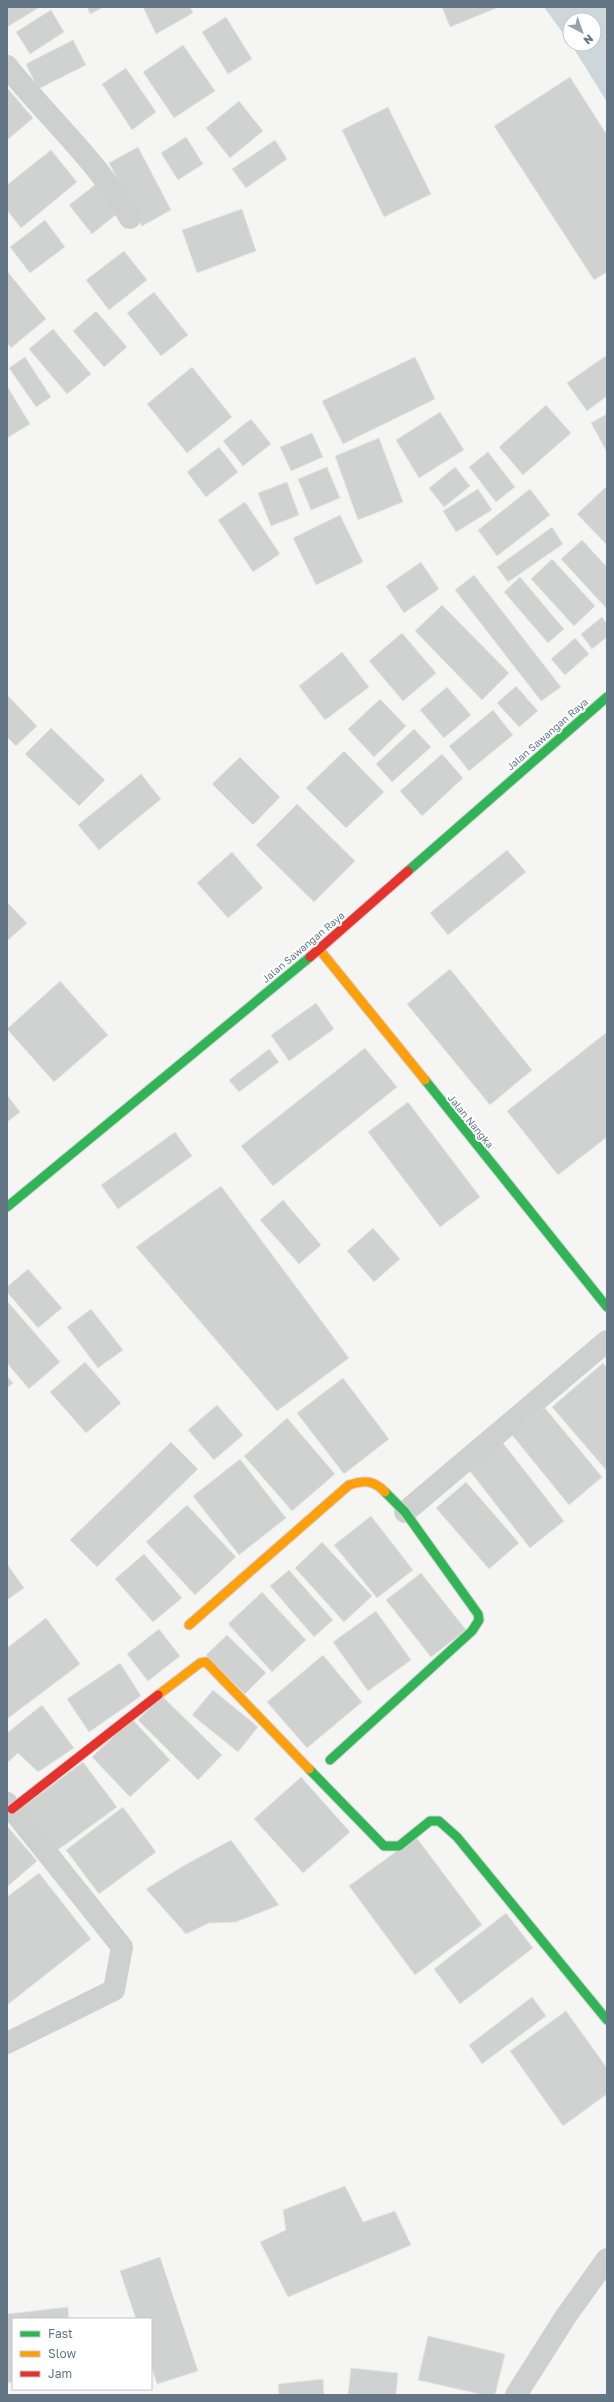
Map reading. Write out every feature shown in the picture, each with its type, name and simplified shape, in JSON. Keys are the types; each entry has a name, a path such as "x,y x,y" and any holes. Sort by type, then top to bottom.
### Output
{"main road":[{"name":"Jalan Sawangan Raya","path":"7,1206 319,949 607,697"},
{"name":"Jalan Nangka","path":"319,949 607,1307"},
{"path":"189,1625 349,1485 362,1480 378,1485 405,1512 478,1614 479,1620 472,1631 330,1760"},
{"path":"9,1806 200,1663 206,1662 374,1838 384,1846 399,1846 430,1821 439,1821 458,1837 605,2014"}],"street":[{"path":"9,74 99,171 116,193 130,218"},
{"path":"405,1512 607,1341"},
{"path":"7,2043 114,1990 122,1947 9,1806"},
{"path":"516,2395 566,2316 607,2259"}],"shaded area":[{"path":"544,7 607,7 607,102 576,52 602,52 602,12 562,12 562,32"}],"building":[{"path":"7,7 40,7 7,27"},
{"path":"87,7 104,7 90,14"},
{"path":"143,7 190,7 193,13 156,34"},
{"path":"442,7 499,7 450,27"},
{"path":"51,10 64,32 30,54 16,32"},
{"path":"226,17 252,59 228,74 202,32"},
{"path":"73,40 86,65 38,89 26,64"},
{"path":"183,45 215,91 174,118 143,72"},
{"path":"126,68 156,112 132,130 102,84"},
{"path":"570,77 607,135 607,272 594,280 494,126"},
{"path":"8,89 33,118 7,140 7,90"},
{"path":"239,101 263,131 230,158 206,128"},
{"path":"388,107 431,194 384,217 342,130"},
{"path":"186,137 203,164 178,180 161,153"},
{"path":"275,140 287,159 246,188 232,169"},
{"path":"138,147 171,210 142,226 109,163"},
{"path":"51,150 77,182 21,228 7,210 7,185"},
{"path":"96,184 118,213 92,234 69,205"},
{"path":"242,209 256,251 197,273 182,230"},
{"path":"45,220 65,247 30,273 10,247"},
{"path":"124,251 147,280 109,310 86,280"},
{"path":"7,271 46,319 11,348 7,343"},
{"path":"154,292 188,335 161,356 127,313"},
{"path":"96,311 127,347 104,367 73,331"},
{"path":"53,329 91,374 67,394 29,349"},
{"path":"607,355 607,396 587,411 567,383"},
{"path":"25,357 51,397 36,407 9,368"},
{"path":"415,357 435,399 343,444 322,401"},
{"path":"192,367 232,417 187,453 147,404"},
{"path":"7,386 30,424 7,438"},
{"path":"546,405 571,433 523,475 499,447"},
{"path":"440,412 464,450 419,478 396,440"},
{"path":"607,414 607,452 591,423"},
{"path":"251,419 271,444 243,466 223,441"},
{"path":"312,433 323,457 291,471 280,447"},
{"path":"379,438 403,502 358,520 335,456"},
{"path":"219,447 238,472 206,497 187,472"},
{"path":"488,452 515,487 496,502 469,467"},
{"path":"327,467 340,498 311,510 298,479"},
{"path":"455,467 470,486 444,507 429,488"},
{"path":"287,482 299,515 271,526 258,493"},
{"path":"607,486 607,545 577,514"},
{"path":"478,489 492,510 456,532 443,511"},
{"path":"530,489 550,515 497,556 478,530"},
{"path":"245,502 280,554 253,572 218,520"},
{"path":"340,515 363,562 316,585 293,538"},
{"path":"552,527 563,544 508,582 497,567"},
{"path":"582,540 607,567 607,609 561,559"},
{"path":"552,559 595,606 574,626 531,579"},
{"path":"421,562 439,589 404,613 386,586"},
{"path":"474,575 561,687 541,701 455,590"},
{"path":"520,577 564,629 548,643 504,592"},
{"path":"442,605 509,673 482,700 415,631"},
{"path":"602,617 607,624 607,637 592,649 581,634"},
{"path":"402,633 436,673 403,701 369,661"},
{"path":"575,638 589,654 565,675 551,659"},
{"path":"342,652 369,687 325,720 299,686"},
{"path":"516,686 538,711 519,727 497,703"},
{"path":"447,687 471,715 444,738 420,710"},
{"path":"7,695 37,726 16,746 7,737"},
{"path":"380,699 406,726 374,757 348,729"},
{"path":"493,710 513,735 469,771 449,746"},
{"path":"51,728 105,780 79,806 25,754"},
{"path":"414,729 431,747 392,782 376,764"},
{"path":"344,751 384,792 346,828 306,788"},
{"path":"442,754 463,778 422,816 400,791"},
{"path":"240,757 280,797 253,825 212,784"},
{"path":"141,774 161,799 99,850 78,825"},
{"path":"297,804 355,861 314,902 256,845"},
{"path":"507,850 526,872 448,935 430,913"},
{"path":"232,852 263,888 228,918 197,883"},
{"path":"7,902 27,923 7,941"},
{"path":"450,969 532,1070 490,1105 407,1004"},
{"path":"60,981 108,1035 54,1082 7,1029"},
{"path":"316,1003 334,1029 289,1061 271,1035"},
{"path":"607,1032 607,1137 558,1175 507,1111"},
{"path":"365,1048 397,1087 273,1186 241,1146"},
{"path":"269,1049 279,1062 239,1092 229,1080"},
{"path":"7,1095 20,1112 7,1122"},
{"path":"408,1102 480,1197 440,1227 368,1132"},
{"path":"175,1132 192,1156 118,1209 101,1185"},
{"path":"221,1186 349,1358 277,1411 136,1247"},
{"path":"283,1200 321,1245 299,1264 260,1220"},
{"path":"373,1228 400,1259 374,1282 347,1251"},
{"path":"28,1269 62,1308 38,1328 7,1292 7,1287"},
{"path":"7,1301 60,1362 29,1389 7,1363"},
{"path":"91,1309 123,1350 98,1368 67,1327"},
{"path":"85,1362 121,1403 86,1433 50,1392"},
{"path":"603,1363 607,1368 607,1471 552,1407"},
{"path":"7,1376 13,1383 7,1388"},
{"path":"343,1378 389,1439 344,1474 297,1413"},
{"path":"217,1405 243,1435 214,1460 188,1430"},
{"path":"545,1408 602,1477 569,1505 512,1435"},
{"path":"287,1418 335,1474 292,1511 244,1456"},
{"path":"171,1442 198,1469 97,1567 70,1540"},
{"path":"503,1443 564,1521 530,1548 469,1470"},
{"path":"240,1459 286,1518 239,1555 193,1496"},
{"path":"466,1482 519,1543 489,1569 436,1508"},
{"path":"187,1505 236,1557 195,1595 146,1542"},
{"path":"371,1516 413,1570 377,1598 334,1545"},
{"path":"322,1542 372,1596 344,1622 295,1568"},
{"path":"144,1554 182,1598 153,1622 115,1579"},
{"path":"7,1564 24,1588 7,1600"},
{"path":"289,1570 333,1620 314,1637 270,1586"},
{"path":"421,1573 466,1630 431,1657 386,1600"},
{"path":"262,1592 306,1640 272,1672 228,1624"},
{"path":"376,1611 411,1660 368,1691 333,1642"},
{"path":"46,1618 80,1664 7,1719 7,1648"},
{"path":"159,1629 180,1656 148,1681 127,1654"},
{"path":"227,1635 266,1673 245,1694 206,1655"},
{"path":"323,1655 362,1702 307,1748 267,1702"},
{"path":"120,1663 141,1696 89,1732 67,1699"},
{"path":"213,1690 258,1727 238,1752 192,1715"},
{"path":"162,1696 222,1755 198,1780 138,1720"},
{"path":"42,1705 74,1748 38,1772 18,1753 7,1763 7,1733"},
{"path":"132,1719 170,1760 130,1797 92,1757"},
{"path":"83,1762 117,1807 55,1852 23,1807"},
{"path":"301,1777 350,1832 303,1873 254,1819"},
{"path":"123,1807 156,1852 99,1894 66,1850"},
{"path":"7,1826 37,1861 7,1887"},
{"path":"416,1837 482,1925 415,1975 349,1886"},
{"path":"231,1840 279,1905 236,1922 209,1923 186,1934 146,1889 185,1865"},
{"path":"39,1873 91,1939 7,2005 7,1897"},
{"path":"506,1913 533,1948 460,2004 434,1969"},
{"path":"532,1997 546,2016 482,2064 469,2045"},
{"path":"566,2011 607,2068 607,2094 563,2126 510,2051"},
{"path":"345,2186 363,2222 395,2211 411,2245 288,2297 260,2242 286,2230 283,2210"},
{"path":"160,2257 198,2371 157,2384 152,2368 152,2318 136,2318 120,2271"},
{"path":"68,2307 69,2318 12,2318 12,2382 7,2383 7,2314"},
{"path":"428,2336 505,2354 495,2395 484,2395 418,2380"},
{"path":"351,2368 398,2373 396,2395 348,2395"},
{"path":"323,2379 324,2395 279,2395 278,2384"}],"traffic: fast":[{"path":"408,871 607,697"},
{"path":"7,1207 310,957"},
{"path":"425,1080 607,1307"},
{"path":"330,1760 472,1631 479,1620 478,1614 405,1512 385,1492"},
{"path":"309,1769 384,1846 399,1846 430,1821 439,1821 457,1837 607,2020"}],"traffic: slow":[{"path":"319,949 425,1080"},
{"path":"189,1625 349,1485 359,1482 368,1482 377,1485 385,1492"},
{"path":"158,1695 200,1663 206,1662 309,1769"}],"traffic: jam":[{"path":"310,957 408,871"},
{"path":"12,1809 158,1695"}]}
